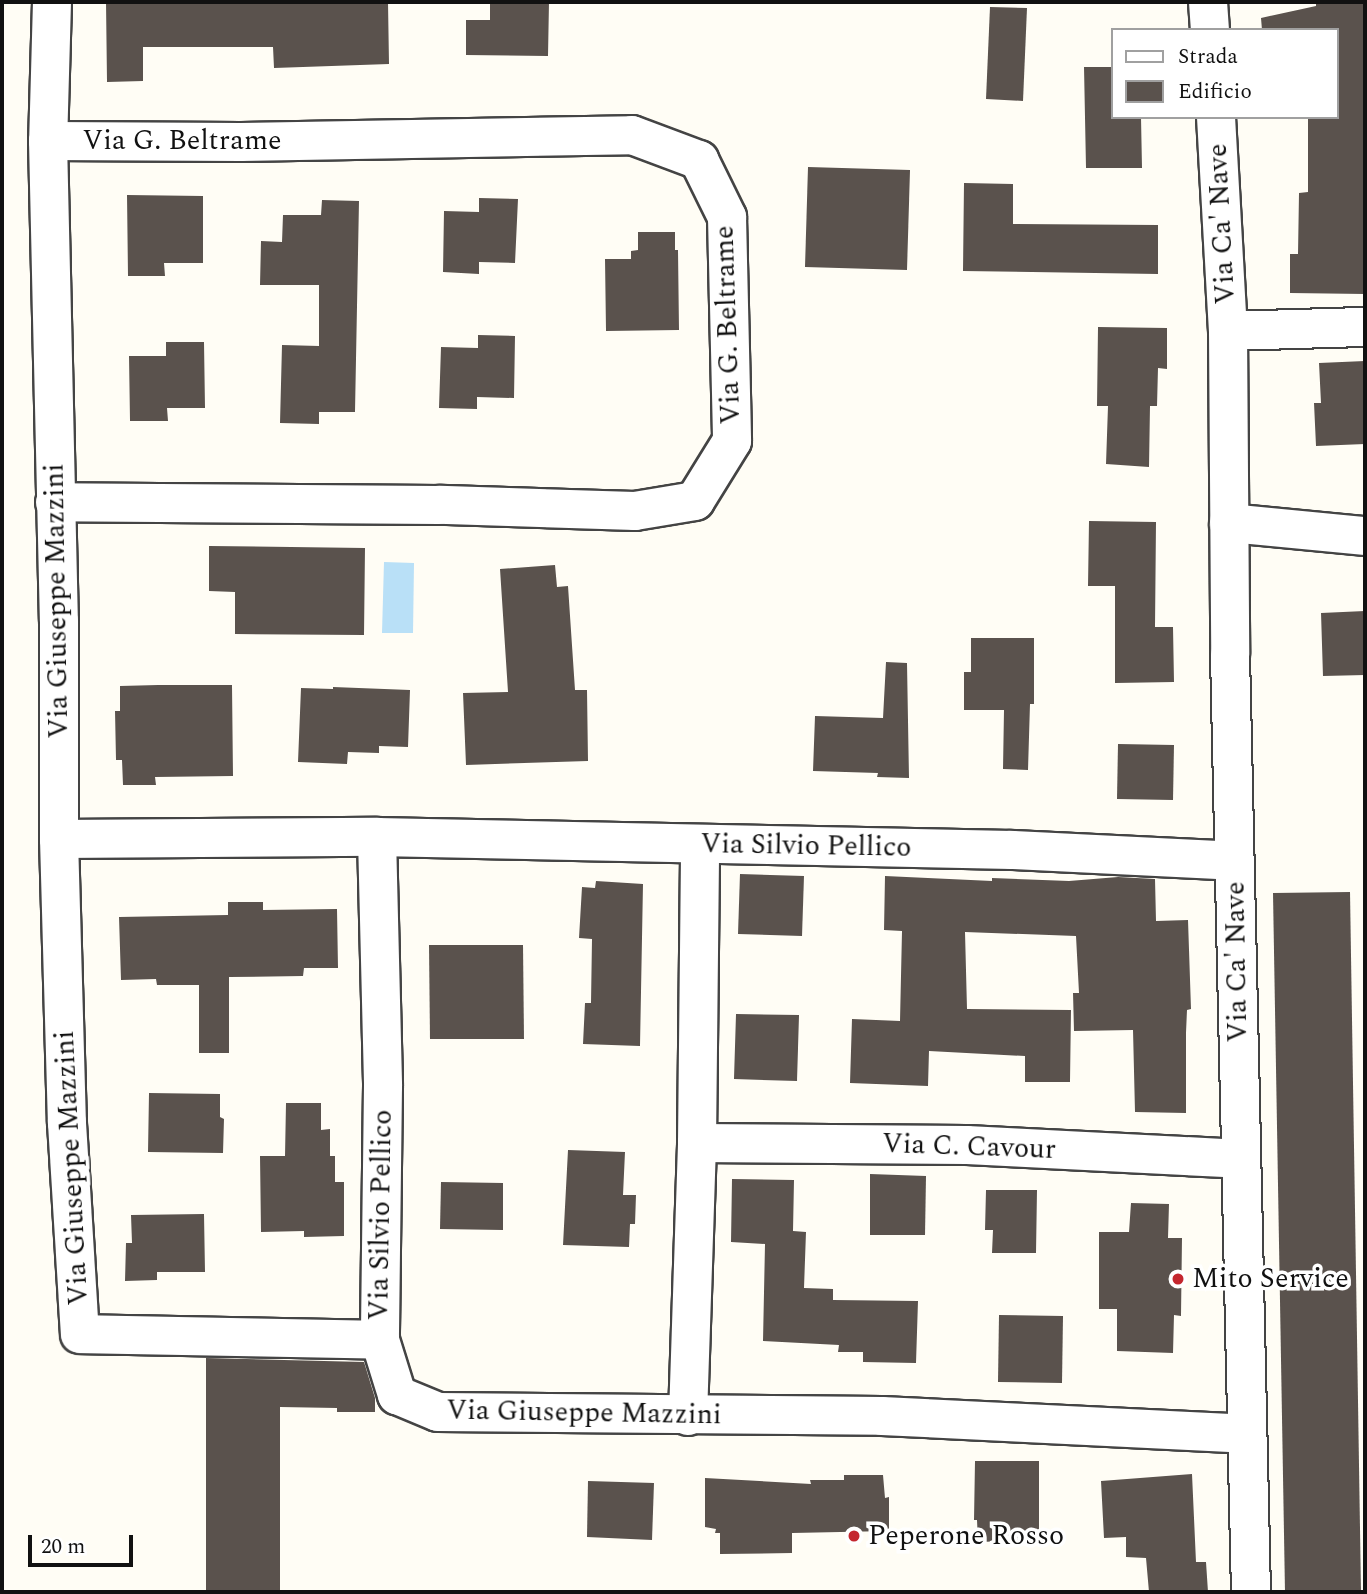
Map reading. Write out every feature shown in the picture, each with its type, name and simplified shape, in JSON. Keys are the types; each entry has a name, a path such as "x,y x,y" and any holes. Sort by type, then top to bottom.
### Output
{"street":[{"name":"Via Giuseppe Mazzini","path":"52,2 48,141 59,839 67,1123 80,1334 380,1340 397,1395 438,1412 882,1416 1246,1434"},
{"path":"1208,2 1210,28"},
{"name":"Via Ca' Nave","path":"1216,119 1228,331 1235,860 1251,1592"},
{"name":"Via G. Beltrame","path":"48,141 241,142 632,135 699,160 727,217 732,441 695,501 635,511 439,505 55,502"},
{"name":"Via Ca' Nave","path":"1228,331 1365,327"},
{"path":"1230,523 1365,536"},
{"name":"Via Silvio Pellico","path":"377,837 383,1086 380,1340"},
{"name":"Via Silvio Pellico","path":"59,839 377,837 1012,850 1235,860"},
{"path":"688,1416 697,1143 700,844"},
{"name":"Via C. Cavour","path":"697,1143 967,1145 1241,1159"}],"water":[{"path":"384,562 414,563 413,633 382,633"}],"building":[{"path":"106,2 388,2 389,64 274,68 273,47 143,47 143,81 107,82"},
{"path":"490,2 549,2 548,56 466,55 466,20 490,20"},
{"path":"1316,2 1365,2 1365,294 1290,293 1290,254 1298,254 1299,193 1308,192 1308,119 1339,119 1339,28 1262,28 1261,18 1316,6"},
{"path":"990,7 1027,8 1023,101 986,99"},
{"path":"1084,67 1112,67 1112,119 1141,119 1142,168 1086,168"},
{"path":"808,167 910,170 907,270 805,267"},
{"path":"964,183 1013,184 1013,224 1158,225 1158,274 963,271"},
{"path":"127,195 203,196 203,263 164,263 165,276 128,276"},
{"path":"479,198 518,199 515,263 479,262 479,274 443,272 444,211 479,212"},
{"path":"322,200 359,201 355,412 319,412 319,424 280,423 282,345 319,346 319,285 260,285 261,241 282,242 283,215 321,215"},
{"path":"638,232 675,232 675,250 678,250 679,330 606,331 605,259 631,259 631,251 638,250"},
{"path":"1098,327 1167,328 1167,369 1158,368 1157,406 1150,406 1149,467 1106,464 1108,406 1097,406"},
{"path":"478,335 515,336 514,398 477,397 477,409 439,408 441,347 478,348"},
{"path":"166,342 204,342 205,408 167,408 168,421 130,421 129,356 166,356"},
{"path":"1365,361 1365,444 1316,446 1314,403 1321,403 1319,363"},
{"path":"1089,521 1156,522 1155,627 1173,627 1174,682 1115,683 1115,586 1088,586"},
{"path":"209,546 365,548 364,635 235,634 235,592 209,591"},
{"path":"555,565 557,587 568,586 575,690 587,690 588,761 466,765 463,693 508,692 500,569"},
{"path":"1365,611 1365,675 1323,676 1321,613"},
{"path":"971,638 1034,638 1034,704 1030,704 1028,770 1003,769 1004,710 964,710 964,672 971,672"},
{"path":"886,662 907,663 909,778 877,777 878,773 813,771 815,716 883,718"},
{"path":"232,685 233,776 155,777 156,785 123,785 122,760 116,760 115,711 120,711 120,686"},
{"path":"301,688 410,690 408,747 379,746 379,753 348,752 347,764 298,762"},
{"path":"1118,744 1174,745 1173,800 1117,799"},
{"path":"740,874 804,876 802,936 738,934"},
{"path":"885,876 992,881 992,878 1069,881 1118,877 1155,879 1156,921 1188,920 1191,1009 1187,1010 1186,1113 1135,1112 1133,1030 1074,1031 1073,993 1079,993 1076,936 965,932 967,1009 1071,1010 1070,1082 1025,1082 1025,1056 929,1051 928,1086 850,1083 852,1019 900,1021 902,931 884,930"},
{"path":"596,881 643,884 640,1046 583,1044 585,1003 591,1003 592,939 579,938 582,887 595,888"},
{"path":"1350,892 1361,1592 1285,1592 1273,893"},
{"path":"228,902 263,902 263,910 337,909 338,968 304,968 303,976 229,977 229,1053 199,1053 199,985 157,985 156,979 121,980 119,917 228,915"},
{"path":"429,945 523,945 524,1039 430,1039"},
{"path":"736,1014 799,1015 797,1081 734,1079"},
{"path":"149,1093 220,1094 220,1117 224,1119 223,1153 148,1152"},
{"path":"286,1103 321,1103 321,1130 330,1129 330,1156 335,1156 335,1182 344,1182 344,1236 304,1237 304,1231 261,1232 260,1156 285,1156"},
{"path":"568,1150 625,1152 623,1195 636,1195 635,1224 630,1224 629,1247 563,1245"},
{"path":"870,1174 926,1176 925,1235 870,1235"},
{"path":"732,1179 794,1180 793,1231 806,1232 804,1288 833,1289 833,1300 918,1301 916,1363 863,1362 863,1352 838,1352 839,1345 763,1341 765,1244 731,1242"},
{"path":"441,1182 503,1183 503,1230 440,1229"},
{"path":"986,1190 1037,1190 1036,1253 992,1253 993,1230 985,1230"},
{"path":"1131,1203 1169,1204 1168,1238 1182,1238 1181,1316 1174,1315 1173,1353 1117,1351 1117,1309 1099,1309 1099,1232 1129,1232"},
{"path":"204,1214 205,1272 157,1272 157,1280 125,1281 126,1243 132,1243 131,1215"},
{"path":"999,1315 1063,1316 1062,1383 998,1382"},
{"path":"206,1358 364,1362 375,1398 375,1412 280,1407 280,1592 206,1592"},
{"path":"975,1461 1039,1461 1039,1540 978,1542 977,1520 974,1520"},
{"path":"1192,1474 1196,1562 1206,1562 1208,1592 1149,1592 1146,1558 1126,1557 1126,1537 1104,1538 1101,1481"},
{"path":"844,1475 883,1475 885,1498 889,1497 889,1531 792,1533 792,1553 720,1554 720,1533 715,1533 716,1529 705,1527 705,1478 811,1484 810,1480 844,1480"},
{"path":"588,1481 654,1483 652,1540 587,1537"}],"place":[{"name":"Mito Service","path":"1178,1279"},
{"name":"Peperone Rosso","path":"854,1536"}]}
